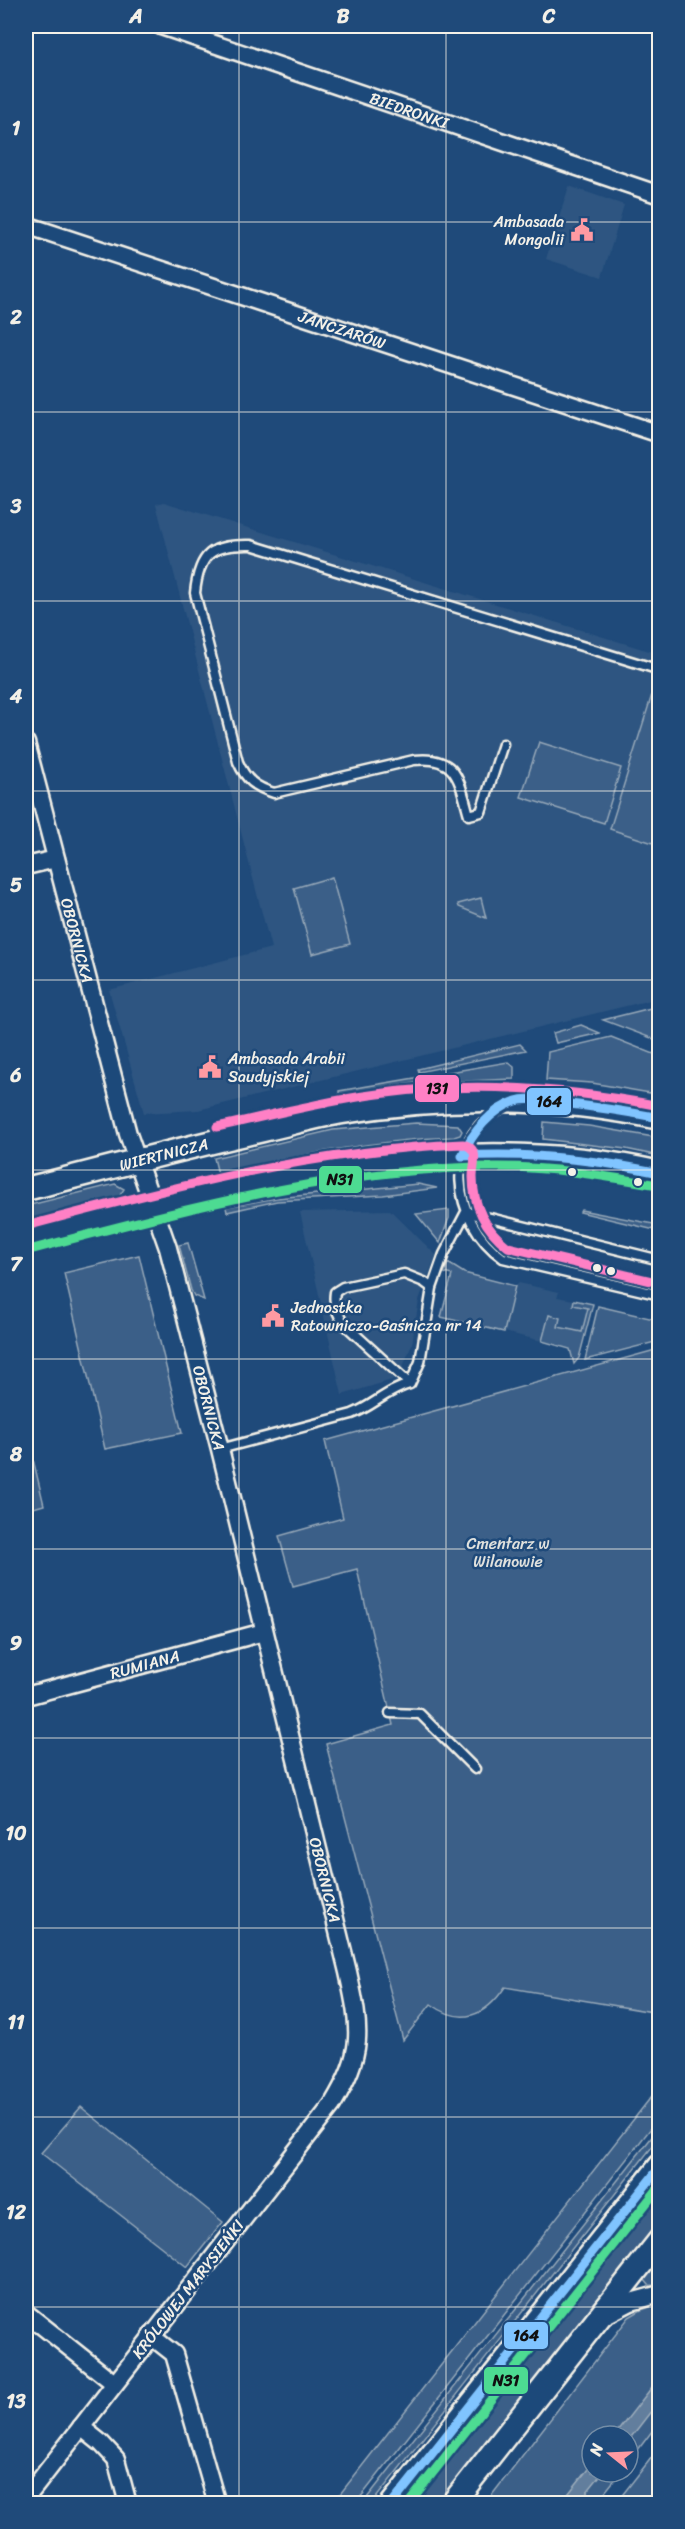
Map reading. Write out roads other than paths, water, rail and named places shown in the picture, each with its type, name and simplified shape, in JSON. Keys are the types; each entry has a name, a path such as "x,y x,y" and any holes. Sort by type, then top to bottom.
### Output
{"main road":[{"name":"WIERTNICZA","path":"26,1189 342,1112 414,1103 518,1100 579,1105 660,1118"},
{"path":"26,1238 222,1188 287,1175 358,1166 462,1156 533,1155 586,1160 654,1171"},
{"path":"392,2504 660,2166"},
{"path":"452,2504 660,2240"}],"street":[{"name":"BIEDRONKI","path":"161,26 660,195"},
{"name":"JANCZARÓW","path":"26,225 660,434"},
{"name":"OBORNICKA","path":"26,743 128,1134 168,1248 220,1449 356,2008 358,2047 348,2078"},
{"path":"26,866 56,859"},
{"name":"RUMIANA","path":"26,1696 264,1632"},
{"name":"KRÓLOWEJ MARYSIEŃKI","path":"26,2498 332,2105 348,2078"},
{"path":"596,2320 631,2302 660,2295"},
{"path":"26,2313 114,2383"},
{"path":"151,2336 174,2354 217,2504"},
{"path":"81,2427 116,2459 128,2504"}],"lane":[{"path":"502,744 481,812 469,815 457,778 448,764 431,758 274,793 258,788 245,777 238,762 195,593 197,571 208,554 227,544 251,545 660,670"},
{"path":"518,1100 496,1111 477,1130 462,1156 460,1169 466,1212 475,1232 486,1246 503,1258 660,1295"},
{"path":"466,1212 660,1260"},
{"path":"410,1384 420,1362 432,1288 444,1254 466,1212"},
{"path":"410,1384 344,1324 334,1302 335,1292 343,1287 404,1274 432,1288"},
{"path":"220,1449 352,1414 370,1407 393,1388 410,1384"},
{"path":"390,1713 420,1714 475,1769"}],"place":[{"name":"Ambasada Mongolii","path":"582,230"},
{"name":"Ambasada Arabii Saudyjskiej","path":"210,1067"},
{"name":"Jednostka Ratowniczo-Gaśnicza nr 14","path":"273,1316"}],"park label":[{"name":"Cmentarz w Wilanowie","path":"508,1552"}]}
